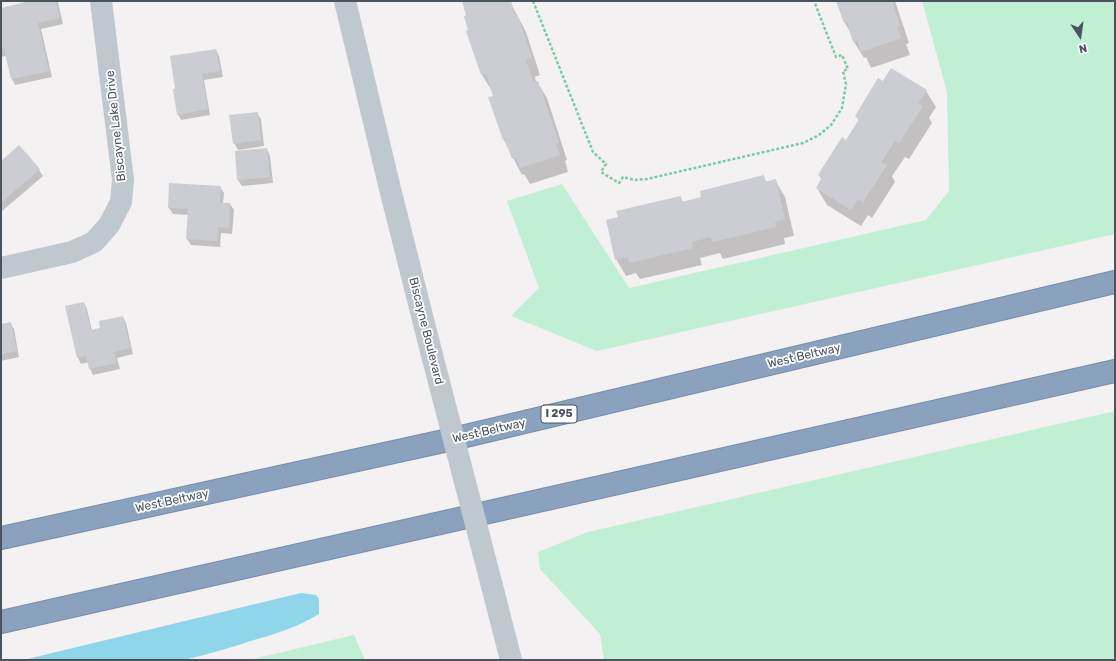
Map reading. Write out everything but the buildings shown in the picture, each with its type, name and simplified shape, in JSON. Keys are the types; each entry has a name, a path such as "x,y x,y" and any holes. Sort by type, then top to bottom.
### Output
{"highway":[{"name":"West Beltway","path":"1,538 453,440 1110,283"},
{"path":"1,622 1115,371"}],"street":[{"name":"Biscayne Lake Drive","path":"1,268 72,252 94,242 109,225 121,202 123,180 101,1"},
{"name":"Biscayne Boulevard","path":"345,1 389,186 511,660"}],"path":[{"path":"533,1 594,152 606,164 601,172 619,183 623,176 635,180 647,179 803,142 819,135 831,125 842,108 846,84 843,71 848,69 842,55 836,56 814,1"}],"green space":[{"path":"922,1 1115,1 1115,234 597,351 511,316 539,288 507,201 562,184 629,288 926,220 949,191 947,92"},
{"path":"1115,411 1115,660 604,660 600,634 540,569 538,552 588,532"},
{"path":"354,635 365,660 249,660"}],"water":[{"path":"301,593 316,595 319,599 319,614 303,623 278,633 192,658 183,660 23,660"}]}
